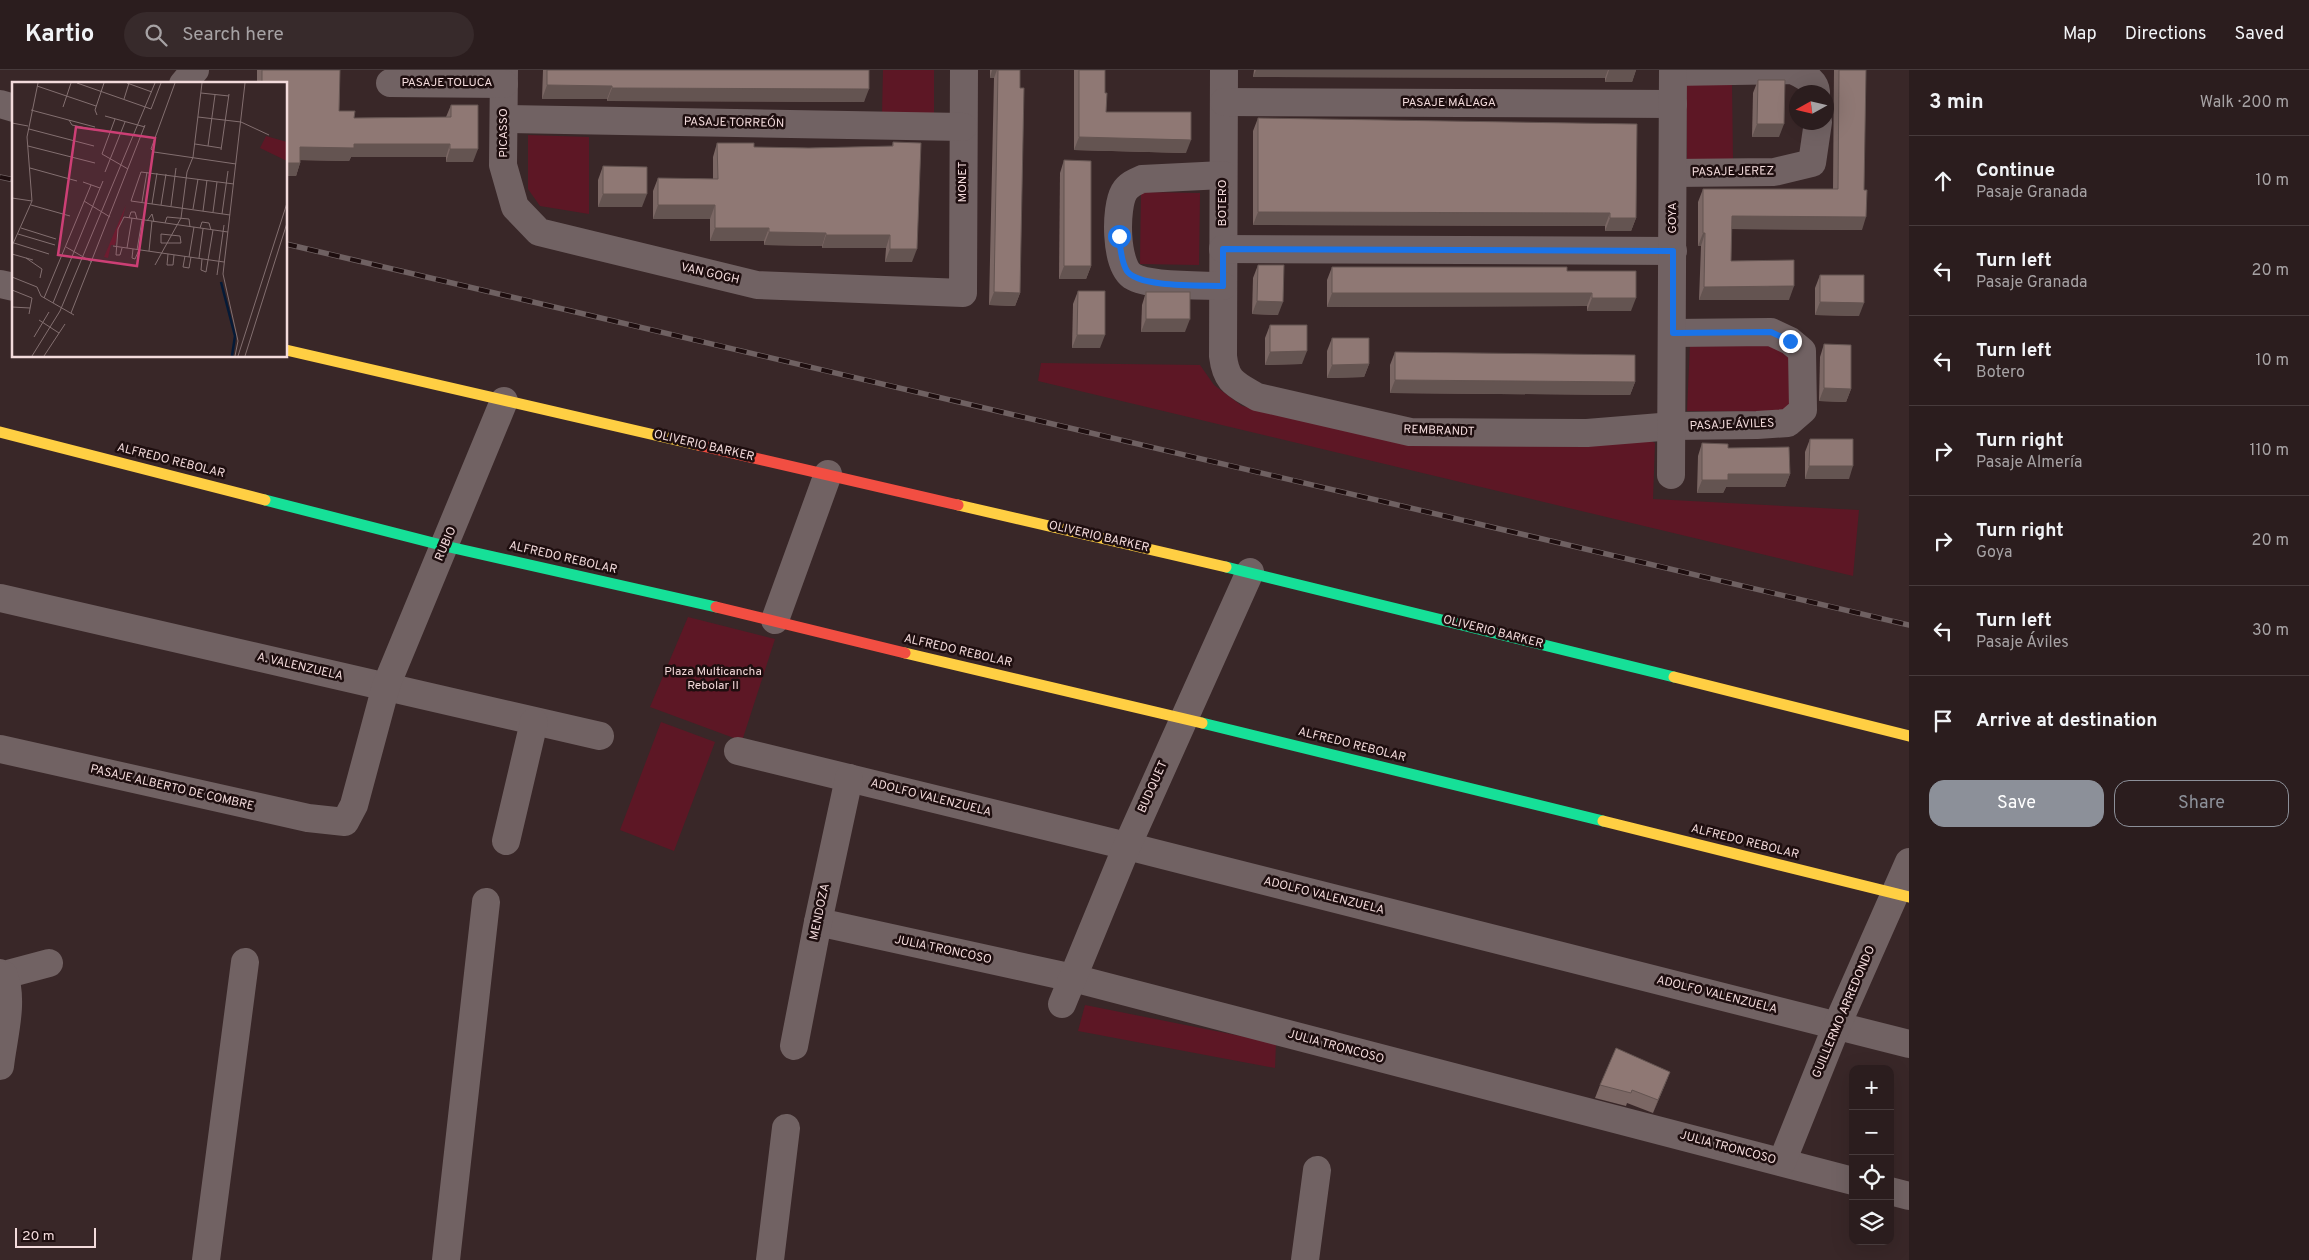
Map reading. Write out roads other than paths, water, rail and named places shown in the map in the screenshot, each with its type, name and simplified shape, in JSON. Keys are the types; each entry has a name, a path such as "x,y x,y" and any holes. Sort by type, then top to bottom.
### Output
{"street":[{"path":"185,82 195,70"},
{"name":"MONET","path":"963,293 964,70"},
{"name":"BOTERO","path":"1222,336 1224,70"},
{"path":"1673,71 1792,70 1806,76 1814,85"},
{"name":"GOYA","path":"1671,475 1673,426 1673,71"},
{"name":"PASAJE TOLUCA","path":"390,83 504,77"},
{"name":"PICASSO","path":"503,165 504,77"},
{"name":"PASAJE MÁLAGA","path":"1224,102 1673,104"},
{"name":"PASAJE TORREÓN","path":"504,119 964,128"},
{"name":"PASAJE JEREZ","path":"1673,173 1774,172 1812,163 1817,130"},
{"name":"VAN GOGH","path":"503,165 515,208 539,232 757,285 963,293"},
{"path":"1223,175 1142,179 1130,184 1124,191 1118,215 1122,253 1126,270 1133,276 1145,280 1168,283 1223,286"},
{"path":"1223,249 1673,251"},
{"name":"PASAJE ÁVILES","path":"1673,333 1771,332 1790,341 1802,351 1803,410 1788,423 1673,426"},
{"name":"REMBRANDT","path":"1222,336 1225,372 1235,384 1257,397 1410,432 1587,433 1673,426"},
{"name":"OLIVERIO BARKER","path":"288,350 1250,572 1909,736"},
{"name":"RUBIO","path":"345,822 354,805 386,686 504,400"},
{"name":"ALFREDO REBOLAR","path":"0,432 445,546 775,620 915,656 1184,718 1903,895"},
{"path":"775,620 828,474"},
{"name":"BUDQUET","path":"1062,1004 1127,846 1250,572"},
{"name":"A. VALENZUELA","path":"0,598 600,736"},
{"path":"506,841 534,722"},
{"name":"PASAJE ALBERTO DE COMBRE","path":"0,749 308,818 345,822"},
{"name":"ADOLFO VALENZUELA","path":"738,751 1127,846 1909,1044"},
{"name":"MENDOZA","path":"794,1046 818,922 850,778"},
{"name":"GUILLERMO ARREDONDO","path":"1782,1162 1837,1025 1903,895 1909,862"},
{"path":"446,1260 486,902"},
{"name":"JULIA TRONCOSO","path":"818,922 1073,978 1849,1180"},
{"path":"206,1260 245,962"},
{"path":"0,1066 8,999 2,974 49,963"},
{"path":"770,1260 786,1128"},
{"path":"1305,1260 1317,1170"},
{"path":"1894,1192 1909,1196"}],"railway":[{"path":"0,177 12,180"},
{"path":"288,244 1909,625"}],"park label":[{"name":"Plaza Multicancha Rebolar II","path":"713,679"}]}
